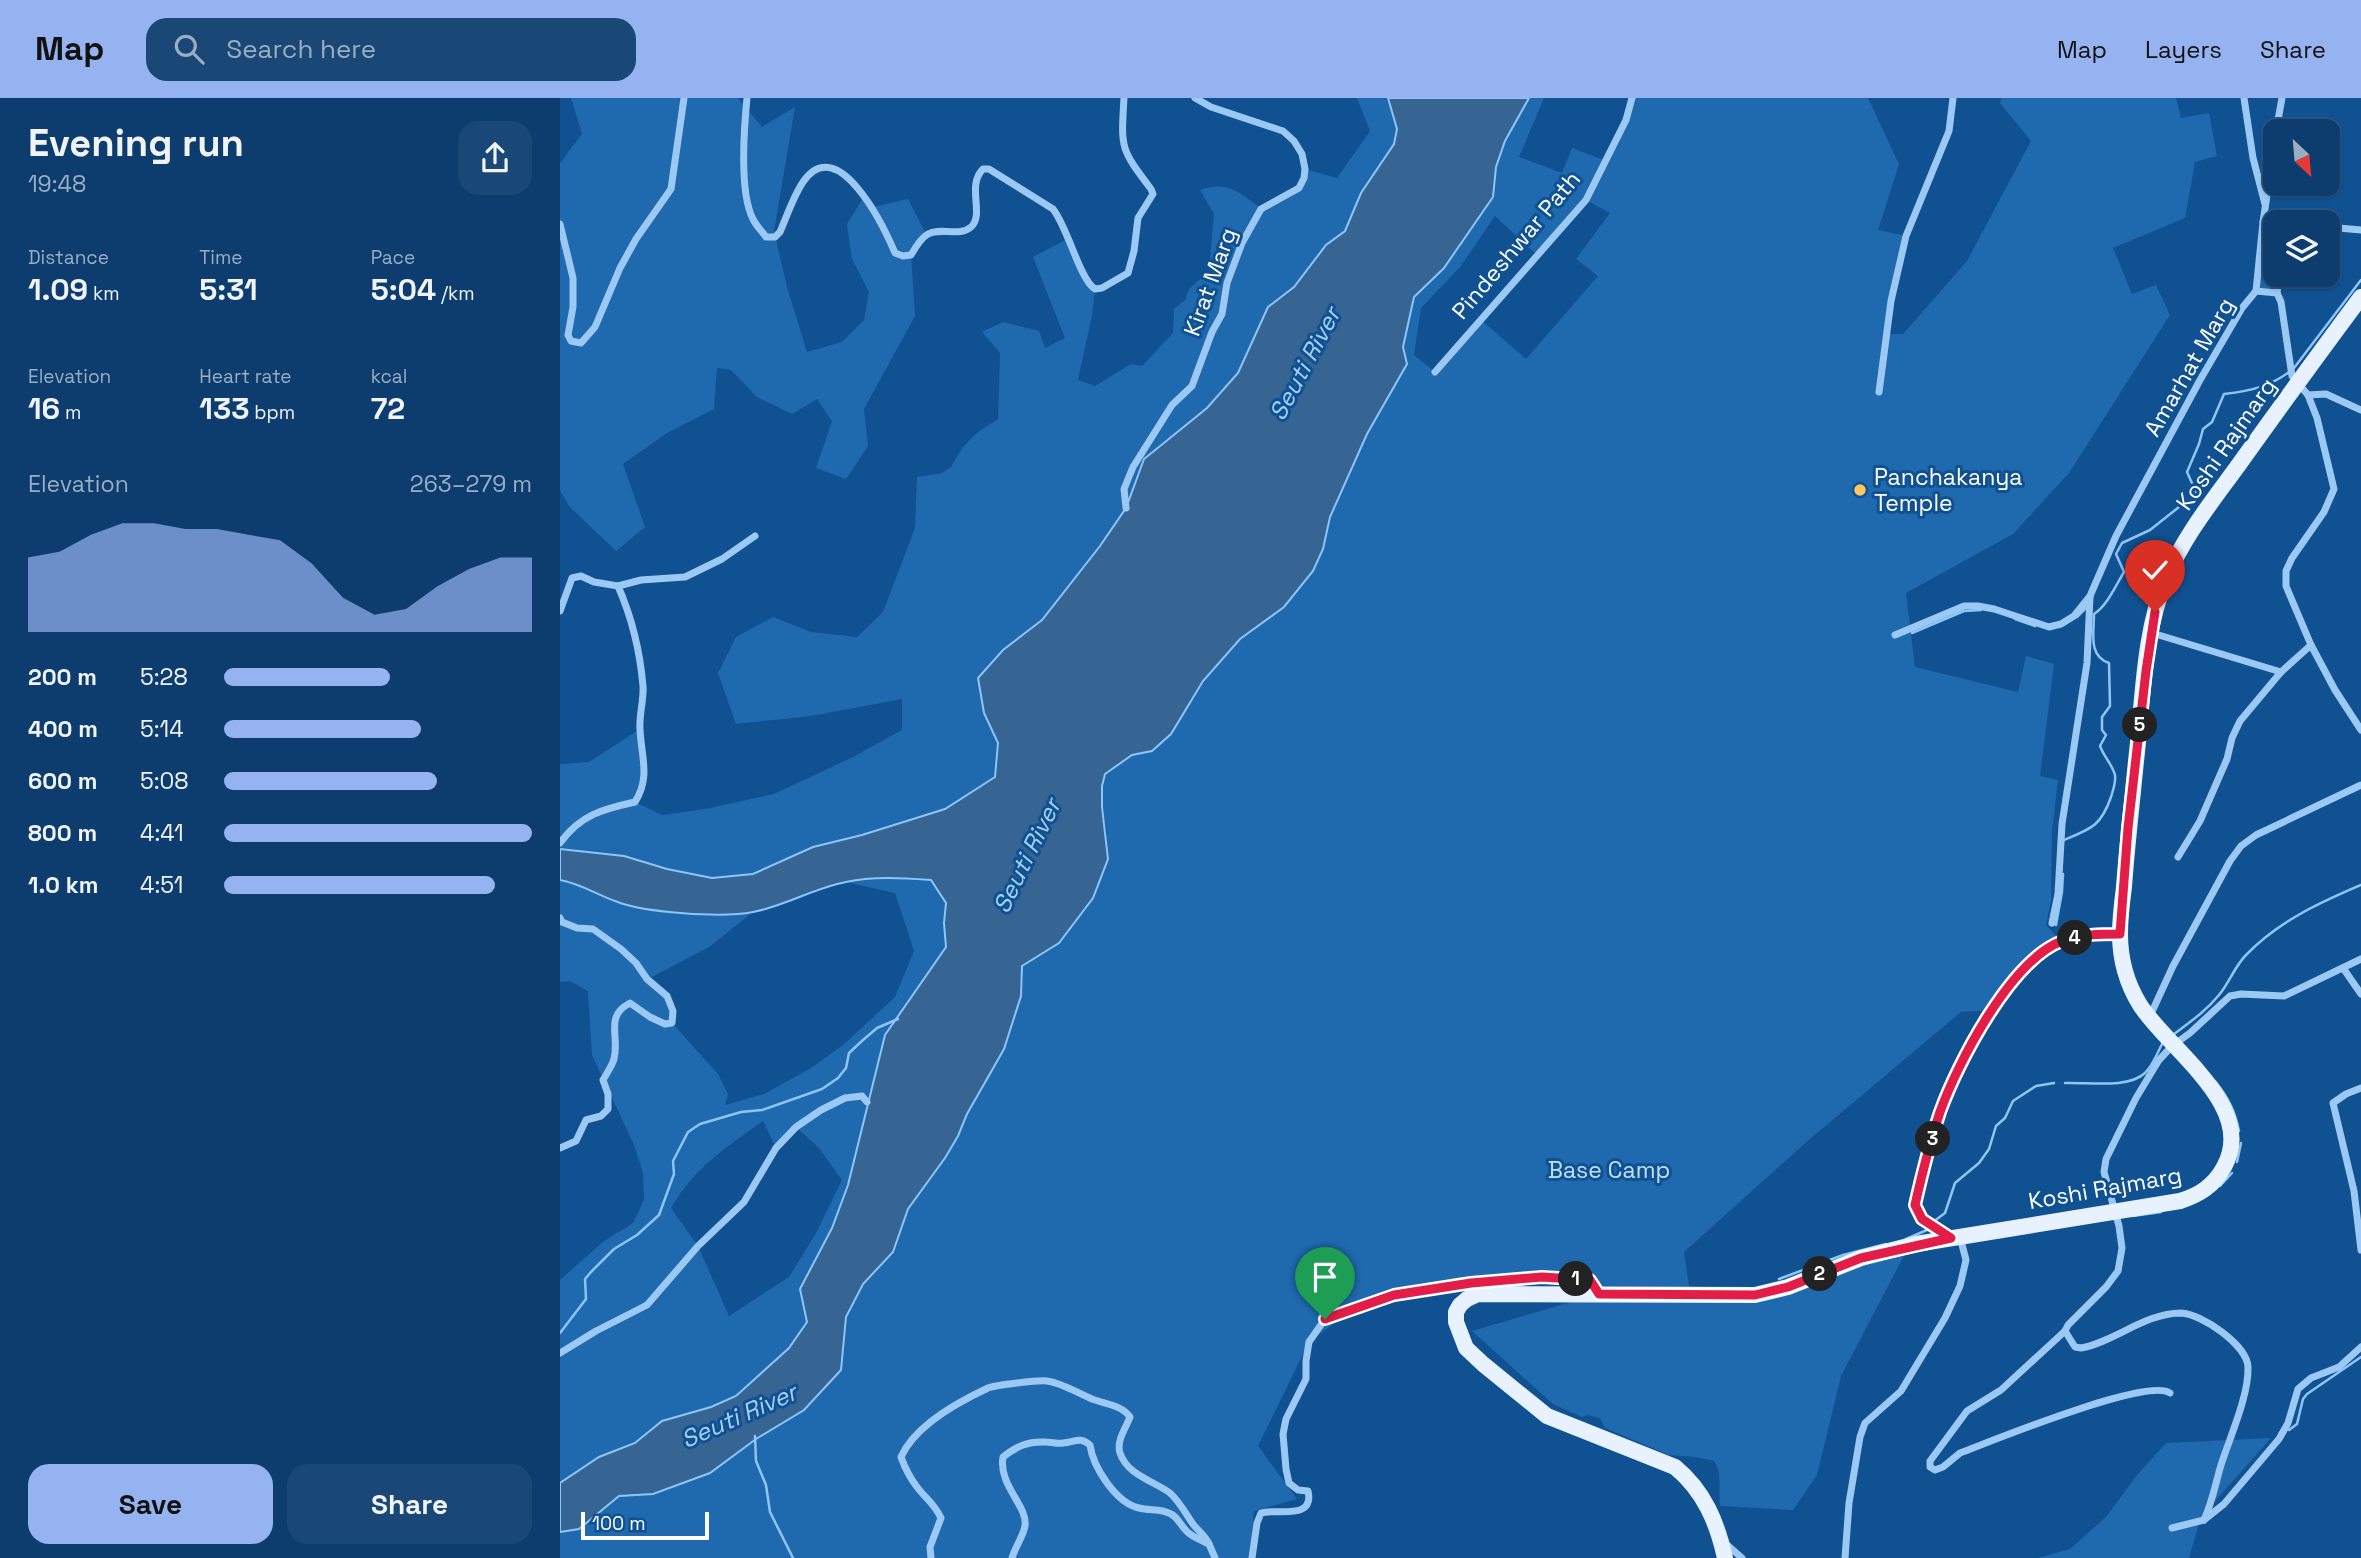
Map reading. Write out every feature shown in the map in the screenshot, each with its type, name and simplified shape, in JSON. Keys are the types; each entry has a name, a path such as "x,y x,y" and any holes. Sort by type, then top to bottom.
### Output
{"main road":[{"name":"Koshi Rajmarg","path":"1725,1558 1714,1518 1688,1477 1675,1467 1547,1416 1466,1348 1456,1322 1456,1312 1466,1299 1478,1294 1755,1295 1788,1287 1861,1258 1955,1237 2193,1197 2207,1189 2226,1164 2232,1140 2228,1117 2208,1083 2172,1046 2138,1003 2126,974 2120,934 2128,828 2152,633 2161,593 2171,566 2220,491 2361,297"}],"street":[{"path":"560,224 573,278 573,307 568,335 571,341 581,343 595,327 620,268 636,239 671,189 684,98"},
{"path":"747,98 744,172 750,214 766,237 775,237 780,232 803,181 813,173 832,168 864,195 895,253 911,255 926,234 963,230 972,226 977,217 975,183 978,174 989,169 1053,209 1061,219 1085,278 1095,289 1102,288 1128,273 1138,218 1153,194 1128,159 1122,144 1124,98"},
{"name":"Kirat Marg","path":"1126,508 1124,489 1133,467 1172,405 1192,386 1212,332 1223,314 1227,283 1242,243 1262,209 1299,188 1304,178 1302,154 1294,141 1283,131 1211,107 1195,98"},
{"name":"Pindeshwar Path","path":"1435,372 1586,200 1626,120 1632,98"},
{"path":"1879,392 1891,301 1906,236 1949,131 1953,98"},
{"path":"2244,98 2253,158 2266,208"},
{"path":"2278,119 2282,98"},
{"name":"Amarhat Marg","path":"2266,208 2268,196"},
{"name":"Amarhat Marg","path":"2090,596 2116,536 2200,380 2242,308 2256,291 2263,222"},
{"path":"2340,229 2361,230"},
{"path":"2277,287 2290,367 2317,418 2334,489 2325,512 2292,558 2285,579 2311,645 2335,691 2361,730"},
{"path":"2256,291 2277,293"},
{"path":"2299,384 2361,410"},
{"path":"560,611 572,578 582,576 594,582 618,586 641,580 685,577 722,559 755,536"},
{"path":"560,843 584,818 608,808 635,802 645,779 640,729 643,688 637,642 618,586"},
{"path":"1895,635 1964,606 1978,606 2049,626 2062,624 2074,615 2090,596"},
{"path":"2052,923 2058,894 2062,824 2087,663 2090,596"},
{"path":"2152,633 2281,672"},
{"path":"2178,857 2200,821 2227,759 2239,721 2281,672 2311,645"},
{"path":"2149,1019 2173,966 2230,861 2241,846 2256,835 2361,785"},
{"path":"560,918 562,922 577,928 593,929 621,949 636,963 647,979 667,996 673,1011 672,1023 666,1024 630,1003 618,1009 614,1021 614,1061 603,1080 608,1094 608,1109 601,1116 586,1119 576,1141 560,1148"},
{"path":"1845,1558 1849,1503 1860,1437 1865,1423 1901,1391 1945,1318 1960,1286 1966,1260 1955,1237 1922,1219 1915,1205 1940,1113 1958,1071 2002,994 2017,974 2038,954 2061,941 2120,934"},
{"path":"2170,1393 2155,1389 2112,1399 1960,1453 1935,1470 1930,1467 1930,1461 1967,1411 2001,1390 2065,1331 2118,1271 2122,1248 2116,1211 2104,1172 2106,1159 2136,1098 2160,1060 2172,1046 2230,996 2284,996 2361,959"},
{"path":"2343,968 2361,995"},
{"path":"2361,1088 2333,1103 2354,1191 2361,1250"},
{"path":"560,1353 647,1304 698,1247 744,1202 776,1148 796,1127 845,1098 862,1096 867,1102"},
{"path":"1252,1558 1261,1513 1292,1513 1306,1506 1310,1498 1308,1491 1298,1490 1289,1483 1283,1434 1286,1419 1306,1379 1309,1342 1325,1319 1394,1295 1471,1283 1542,1277 1590,1280 1599,1294"},
{"path":"2065,1331 2075,1347 2089,1347 2164,1315 2182,1313 2215,1325 2245,1356 2248,1365 2236,1421 2214,1497 2204,1520"},
{"path":"2172,1528 2204,1520 2224,1504 2278,1439 2288,1423 2298,1389 2312,1378 2339,1367 2361,1347"},
{"path":"931,1558 930,1547 941,1518 935,1504 919,1490 906,1470 901,1457 905,1447 936,1418 991,1386 1033,1380 1050,1381 1088,1398 1124,1409 1129,1417 1119,1443 1120,1454 1129,1468 1169,1493 1184,1509 1194,1526 1204,1533 1215,1558"},
{"path":"1012,1558 1025,1526 1024,1517 1004,1474 1003,1457 1018,1445 1037,1442 1062,1444 1084,1440 1090,1445 1092,1458 1100,1473 1121,1498 1138,1508 1158,1509 1173,1514 1188,1533 1209,1544"},
{"path":"1721,1539 1742,1558"}],"green space":[{"path":"571,98 738,98 762,127 795,107 774,231 787,287 807,352 842,342 864,320 869,292 852,259 847,224 865,195 873,207 908,199 926,234 911,255 915,316 864,409 868,446 846,479 816,468 832,421 817,399 792,414 757,397 731,370 717,368 714,409 667,433 623,464 645,527 616,551 570,507 560,491 560,163 582,134"},
{"path":"1357,98 1388,98 1397,129 1394,144 1361,193 1345,231 1326,245 1294,287 1268,307 1238,373 1207,408 1144,459 1126,508 1100,546 1042,620 1003,650 984,713 998,743 995,776 945,809 813,847 753,874 712,878 667,869 624,856 560,849 560,764 589,762 640,729 645,779 635,802 662,815 774,794 853,757 902,730 902,699 811,716 736,724 718,673 736,637 773,617 811,632 857,637 883,612 915,528 917,477 942,473 951,467 963,447 978,432 998,419 1000,353 982,332 1003,322 1039,331 1045,348 1065,338 1033,257 1069,238 1095,289 1078,380 1095,386 1131,364 1142,366 1173,333 1174,309 1185,300 1189,289 1209,271 1214,214 1200,190 1226,187 1240,193 1262,209 1299,188 1305,169 1337,178 1370,131"},
{"name":"Base Camp","path":"1529,98 1544,98 1519,157 1562,173 1572,148 1606,161 1632,98 1868,98 1899,164 1878,230 1906,236 1887,334 1903,334 1967,261 2031,141 2000,103 2001,98 2176,98 2181,118 2209,113 2217,156 2195,162 2185,218 2113,248 2132,294 2156,285 2170,315 2069,473 2013,534 1906,593 1915,667 2018,692 2026,656 2054,664 2040,776 2058,780 2052,831 2051,901 2046,925 2061,941 2038,954 1992,1010 1961,1012 1811,1138 1684,1252 1691,1299 1829,1276 1907,1250 1841,1376 1817,1475 1793,1510 1720,1506 1719,1477 1714,1461 1669,1455 1605,1428 1600,1418 1587,1415 1582,1417 1553,1404 1472,1331 1599,1294 1590,1280 1394,1295 1356,1307 1309,1342 1258,1446 1297,1499 1254,1511 1250,1558 560,1558 560,1532 579,1528 619,1496 653,1494 756,1439 804,1410 841,1370 846,1317 863,1284 893,1252 908,1209 945,1158 1003,1049 1021,996 1022,966 1059,943 1107,832 1102,807 1105,774 1132,755 1152,750 1171,734 1203,681 1240,639 1284,607 1323,549 1330,517 1367,434 1395,386 1414,297 1444,268 1493,197 1496,167 1505,141","holes":["1586,200 1610,213 1576,259 1598,276 1526,359 1480,319 1435,372 1414,355 1421,308 1460,267 1495,216 1538,256"]},
{"path":"2263,252 2263,287 2272,287 2269,292 2259,290"},
{"path":"900,877 931,880 946,903 946,947 885,1036 848,1185 832,1228 800,1289 807,1322 789,1348 736,1397 662,1421 635,1443 599,1457 560,1483 560,1280 604,1241 633,1223 644,1200 643,1173 634,1145 592,1055 588,991 570,981 560,982 560,880 578,884 617,903 707,914 753,912 709,947 648,979 667,996 672,1023 718,1074 728,1094 725,1105 764,1094 811,1068 843,1045 895,997 914,951 895,893 846,882","holes":["763,1121 776,1148 796,1127 819,1148 842,1180 816,1233 789,1277 729,1316 698,1246 671,1208 701,1169"]},
{"path":"2271,1438 2201,1517 2189,1558 2038,1558 2070,1549 2106,1517 2137,1475 2166,1443"}],"water":[{"name":"Seuti River","path":"1388,98 1529,98 1505,141 1496,167 1493,197 1444,268 1414,297 1403,347 1407,364 1367,434 1330,517 1323,549 1313,571 1284,607 1240,639 1203,681 1171,734 1152,751 1132,755 1105,774 1102,807 1108,859 1093,898 1059,943 1022,966 1021,996 1004,1049 945,1158 908,1209 893,1252 863,1284 846,1317 841,1370 804,1410 756,1439 710,1473 653,1494 619,1496 579,1529 560,1532 560,1483 599,1457 635,1443 662,1421 711,1407 736,1396 789,1348 807,1322 800,1289 832,1228 848,1185 885,1035 946,947 946,903 931,880 877,878 822,888 777,906 740,914 644,909 560,880 560,849 624,856 667,869 712,878 753,874 813,847 945,809 995,777 998,743 984,713 978,678 1003,650 1042,620 1126,508 1144,459 1207,408 1238,373 1268,307 1294,287 1326,245 1345,231 1361,193 1394,144 1397,129"}],"waterway":[{"path":"2064,840 2088,829 2099,820 2115,784 2114,771 2100,746 2106,735 2102,730 2102,717 2110,706 2109,663 2098,655 2093,636 2094,614 2107,601 2124,572 2116,554 2122,543 2150,530 2179,507 2194,500 2196,492 2187,472 2203,429 2212,422 2224,394 2261,387 2294,368 2361,280"},
{"path":"2077,617 2086,608"},
{"path":"1912,633 1964,611 1981,610"},
{"path":"2015,619 2035,626"},
{"path":"2056,925 2063,874"},
{"path":"2174,1034 2214,1001 2242,959 2272,932 2315,906 2361,885"},
{"path":"560,1333 586,1299 585,1279 614,1249 637,1235 659,1215 674,1174 673,1161 688,1132 700,1124 741,1112 762,1110 822,1089 838,1078 846,1068 849,1053 863,1040 877,1028 898,1019"},
{"path":"2065,1083 2107,1084 2138,1078 2150,1066 2162,1044"},
{"path":"2215,1081 2230,1105 2239,1131"},
{"path":"1933,1222 1945,1213 1955,1183 1979,1163 1989,1149 1996,1126 2005,1118 2013,1101 2036,1086 2054,1083"},
{"path":"2237,1162 2241,1143"},
{"path":"2220,1186 2232,1173"},
{"path":"2133,1216 2161,1212"},
{"path":"1906,1239 1927,1230"},
{"path":"1779,1279 1843,1255 1886,1244"},
{"path":"2289,1430 2297,1424 2303,1399 2307,1394 2361,1357"},
{"name":"Seuti River","path":"755,1436 756,1461 766,1485 770,1512 793,1558"}],"place":[{"name":"Panchakanya Temple","path":"1860,490"}],"route":[{"path":"1325,1319 1394,1295 1471,1283 1542,1277 1590,1280 1599,1294 1693,1294 1725,1297 1755,1295 1788,1287 1861,1258 1951,1238 1922,1219 1915,1205 1940,1113 1958,1071 2002,994 2017,974 2038,954 2061,941 2101,934 2120,934 2128,828 2155,612"}]}
